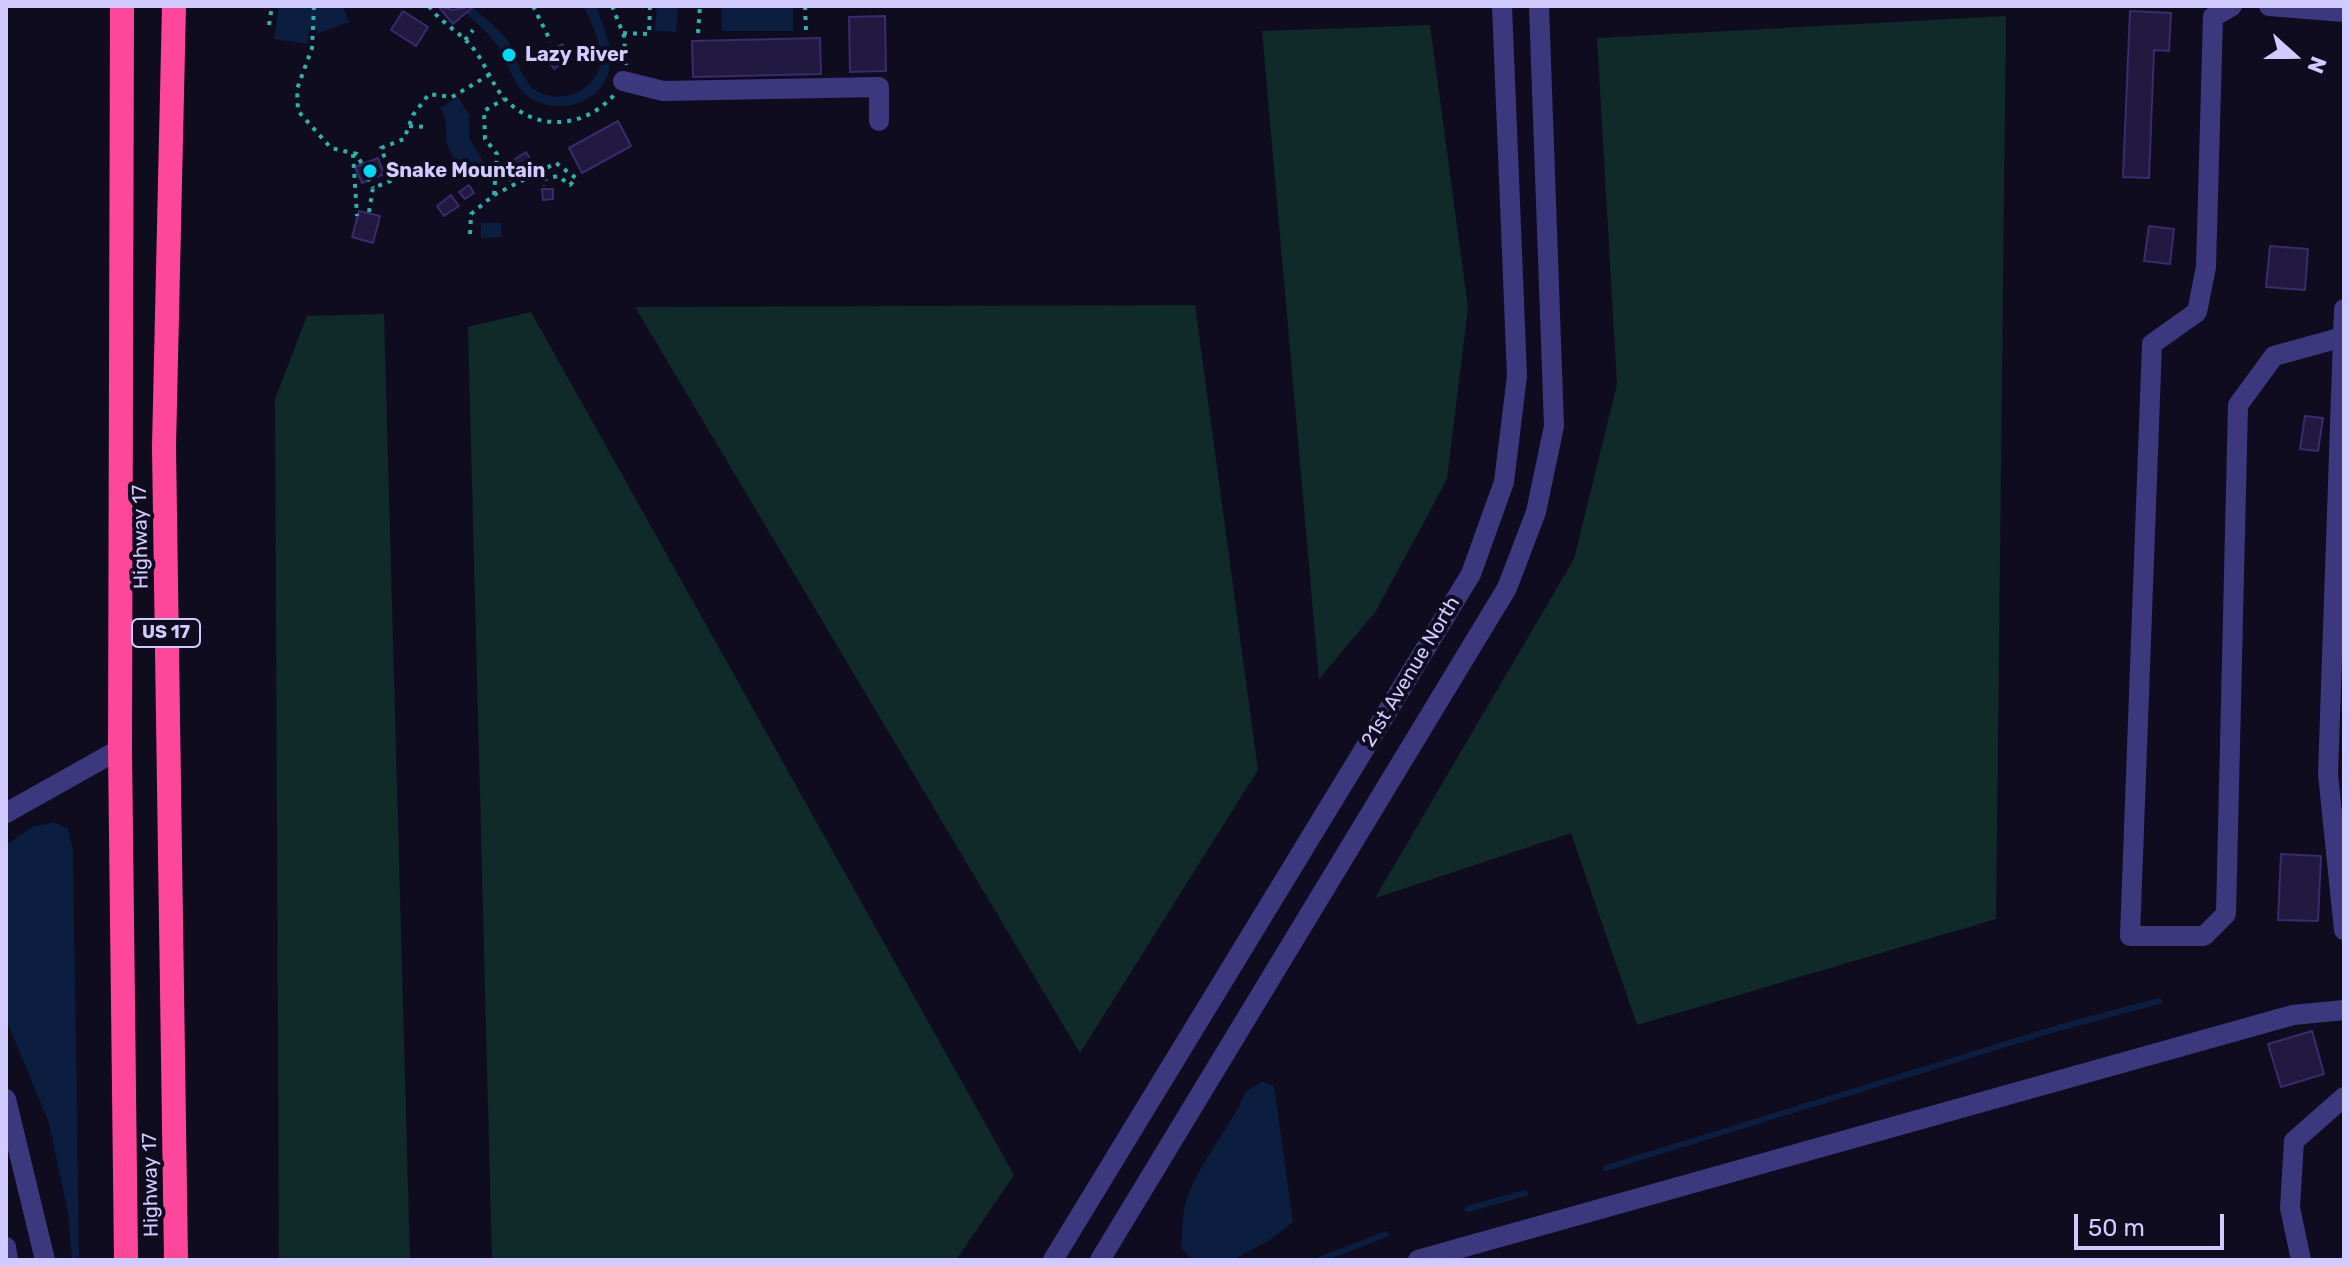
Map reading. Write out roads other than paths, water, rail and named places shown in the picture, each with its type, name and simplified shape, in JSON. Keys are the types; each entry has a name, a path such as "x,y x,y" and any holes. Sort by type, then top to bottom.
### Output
{"highway":[{"name":"Highway 17","path":"122,6 120,749 126,1260"},
{"name":"Highway 17","path":"174,6 164,447 176,1260"}],"street":[{"name":"21st Avenue North","path":"1053,1260 1471,574 1504,482 1517,376 1502,6"},
{"name":"21st Avenue North","path":"1100,1260 1507,588 1536,512 1554,426 1539,6"},
{"path":"2232,6 2213,17 2206,267 2197,312 2152,344 2130,936 2204,936 2226,914 2238,405 2274,356 2343,337"},
{"path":"2269,6 2344,12"},
{"path":"623,81 663,91 879,87 879,121"},
{"path":"2344,309 2328,774 2344,930"},
{"path":"6,813 120,749"},
{"path":"1418,1260 2293,1015 2344,1010"},
{"path":"2301,1260 2290,1208 2294,1141 2344,1097"},
{"path":"6,1099 45,1260"},
{"path":"6,1247 8,1260"}],"water":[{"path":"279,6 343,6 349,22 317,34 317,30 309,30 308,44 274,39"},
{"name":"Lazy River","path":"459,6 471,6 499,31 511,46 522,72 534,89 544,94 565,96 585,88 598,71 600,46 584,6 596,6 610,50 606,78 599,89 579,103 554,106 541,103 523,92 497,45"},
{"path":"657,6 678,6 676,32 655,31"},
{"path":"721,6 793,6 793,31 722,31"},
{"path":"458,97 469,115 469,138 486,166 457,182 448,167 454,163 440,108"},
{"path":"481,223 501,223 502,237 481,238"},
{"path":"54,822 68,829 73,850 79,1260 72,1260 68,1213 49,1123 6,1019 6,845 32,827"},
{"path":"1263,1082 1274,1086 1293,1222 1267,1242 1232,1260 1193,1260 1181,1248 1183,1215 1189,1194 1246,1091"}],"waterway":[{"path":"1606,1168 2058,1028 2159,1001"},
{"path":"1468,1209 1525,1193"},
{"path":"1319,1260 1386,1234"}],"place":[{"name":"Lazy River","path":"509,55"},
{"name":"Snake Mountain","path":"370,171"}]}
